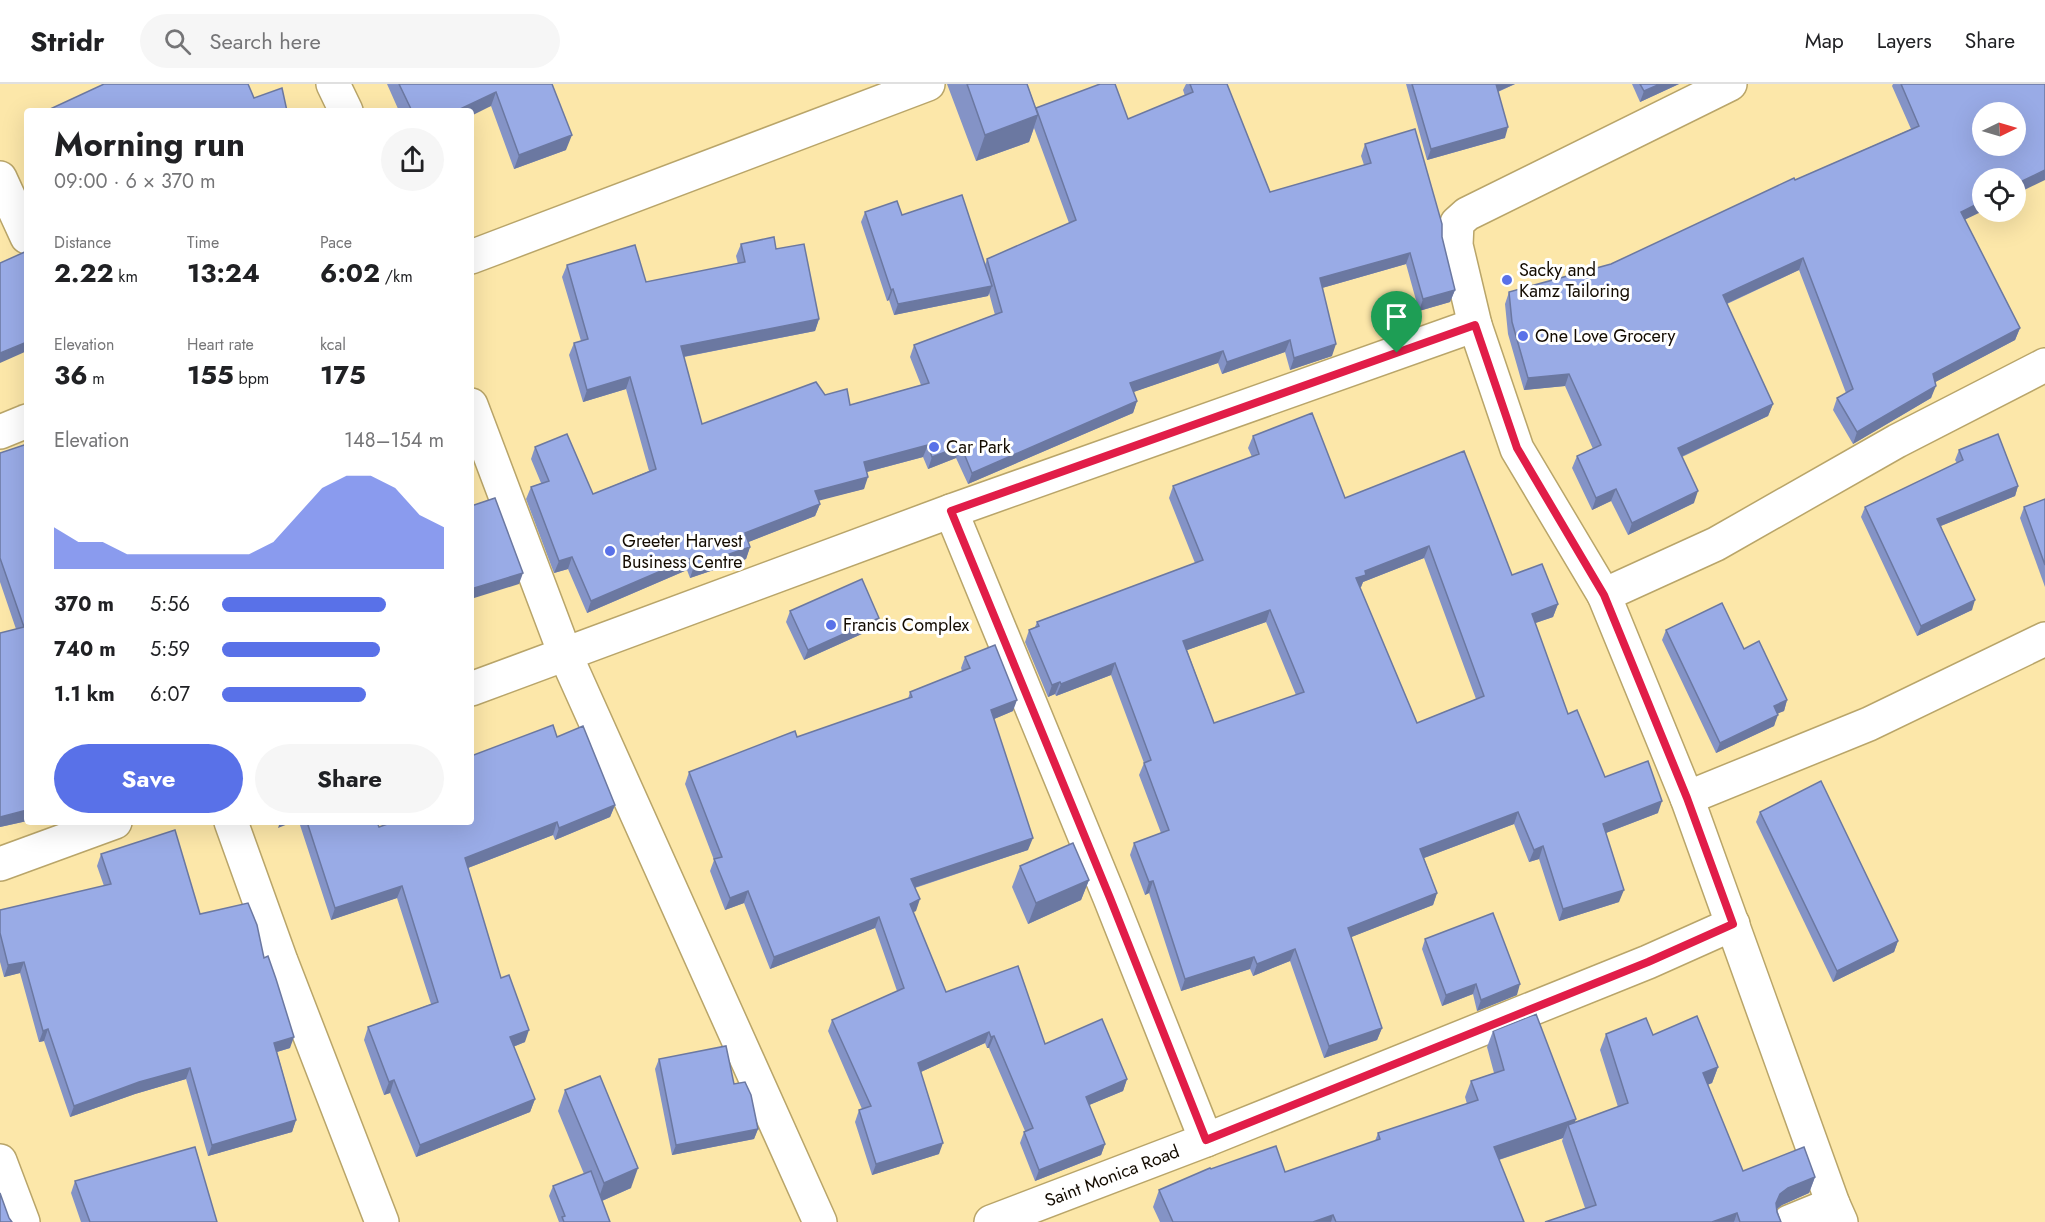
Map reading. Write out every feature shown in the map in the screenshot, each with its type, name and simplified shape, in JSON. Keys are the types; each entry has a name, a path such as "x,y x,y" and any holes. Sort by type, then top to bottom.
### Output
{"street":[{"path":"333,84 345,108"},
{"path":"474,256 928,84"},
{"path":"1730,84 1467,213 1457,223 1456,245 1475,325 1517,448 1604,595 1687,798 1837,1213 1790,1222"},
{"path":"0,178 24,230"},
{"path":"474,688 951,511 1475,325"},
{"path":"1604,595 1716,544 1897,441 2045,365"},
{"path":"474,413 566,654 820,1222"},
{"path":"0,432 24,422"},
{"path":"951,511 1110,898 1206,1140"},
{"path":"1687,798 1869,724 2045,639"},
{"path":"0,864 107,825"},
{"path":"232,825 281,962 382,1222"},
{"name":"Saint Monica Road","path":"991,1222 1206,1140 1648,962 1733,924"},
{"path":"0,1161 23,1222"}],"building":[{"path":"104,84 248,84 254,98 282,88 286,108 52,108"},
{"path":"399,84 552,84 572,135 519,155 496,92 462,108 411,108"},
{"path":"967,84 1027,84 1038,115 985,135"},
{"path":"1100,84 1115,84 1128,119 1193,92 1190,84 1227,84 1270,192 1371,163 1365,144 1415,129 1442,224 1442,237 1455,290 1423,299 1410,253 1320,278 1336,344 1294,358 1290,340 1227,362 1223,351 1130,383 1137,401 972,473 961,446 932,457 928,445 864,462 868,477 815,491 820,504 745,533 750,547 694,566 691,558 591,601 572,557 559,561 531,487 549,481 535,447 567,434 593,494 656,469 630,377 587,390 574,343 588,339 567,265 635,245 646,282 745,262 741,244 774,237 776,249 804,244 819,319 681,346 702,424 816,382 825,395 847,389 850,405 929,383 914,345 1002,312 987,259 1076,220 1036,108"},
{"path":"1412,84 1496,84 1508,127 1431,149"},
{"path":"1640,84 1660,84 1644,91"},
{"path":"1901,84 2045,84 2045,170 2026,179 2026,168 1972,168 1972,206 1961,212 2020,328 1933,374 1936,386 1857,432 1837,398 1853,389 1803,258 1723,295 1773,404 1678,448 1698,491 1632,523 1616,489 1596,498 1577,456 1601,445 1569,374 1528,378 1512,322 1509,292 1611,264 1794,178 1795,180 1919,126"},
{"path":"962,195 992,286 898,304 893,289 891,290 865,212 897,201 902,215"},
{"path":"24,252 24,343 0,353 0,263"},
{"path":"1312,413 1345,498 1464,451 1512,575 1542,564 1558,604 1532,614 1568,714 1577,710 1605,777 1648,761 1662,801 1603,824 1624,890 1563,909 1543,846 1534,850 1518,812 1420,849 1437,893 1348,928 1382,1028 1329,1046 1295,949 1257,964 1254,957 1185,979 1153,881 1149,882 1134,843 1169,830 1144,763 1151,760 1115,663 1061,684 1060,682 1052,685 1029,630 1039,626 1037,622 1203,560 1173,486 1259,454 1253,436","holes":["1429,546 1484,696 1417,723 1356,578 1366,575 1365,571","1270,610 1304,692 1214,723 1183,641"]},
{"path":"1998,434 2018,486 1937,519 1975,600 1921,626 1865,507 1963,460 1959,450"},
{"path":"24,445 24,627 0,558 0,453"},
{"path":"495,498 523,573 474,588 474,505"},
{"path":"2045,499 2045,565 2024,507"},
{"name":"Francis Complex","path":"862,579 879,618 808,650 790,611"},
{"path":"1722,603 1744,649 1759,641 1787,700 1774,706 1778,715 1720,743 1666,630"},
{"path":"24,627 24,811 0,817 0,633"},
{"path":"995,645 1017,700 991,710 1033,838 911,879 920,899 910,904 946,992 1018,966 1045,1044 1102,1019 1127,1079 1086,1097 1105,1144 1039,1170 1024,1132 1033,1128 994,1036 991,1037 989,1032 918,1063 943,1143 876,1164 859,1110 871,1106 832,1020 904,988 879,917 774,957 748,891 730,898 714,859 722,857 689,772 795,731 797,737 912,697 910,692 970,668 965,657"},
{"path":"553,725 557,737 583,726 615,805 559,828 557,822 465,858 501,978 509,975 529,1030 510,1037 535,1099 420,1145 394,1080 389,1082 368,1027 438,1002 402,886 335,908 308,825 378,825 379,827 385,825 474,825 474,755"},
{"path":"1821,781 1898,941 1837,971 1760,812"},
{"path":"175,830 200,914 248,903 257,925 264,958 268,956 294,1037 274,1043 296,1120 212,1145 190,1068 139,1082 74,1106 48,1029 43,1031 24,962 8,965 0,933 0,910 111,884 101,854"},
{"path":"1073,843 1089,880 1036,903 1020,866"},
{"path":"1493,913 1520,984 1481,1000 1476,984 1446,995 1425,939"},
{"path":"1536,1014 1576,1119 1494,1147 1524,1222 1336,1222 1333,1215 1313,1222 1173,1222 1159,1190 1210,1168 1276,1146 1285,1172 1380,1139 1378,1133 1478,1100 1471,1081 1504,1070 1493,1031"},
{"path":"1697,1016 1718,1067 1703,1073 1743,1171 1804,1147 1815,1177 1788,1188 1780,1194 1776,1203 1781,1222 1740,1222 1737,1213 1712,1222 1545,1222 1596,1205 1568,1125 1628,1103 1606,1034 1646,1018 1653,1035"},
{"path":"726,1046 734,1084 745,1082 751,1095 758,1129 676,1145 659,1059"},
{"path":"600,1076 638,1168 604,1183 565,1090"},
{"path":"195,1147 217,1222 90,1222 75,1181"},
{"path":"591,1171 610,1222 564,1222 562,1217 565,1216 553,1186"},
{"path":"0,1193 9,1218 12,1222 0,1222"}],"place":[{"name":"Sacky and Kamz Tailoring","path":"1507,280"},
{"name":"One Love Grocery","path":"1523,336"},
{"name":"Car Park","path":"934,447"},
{"name":"Greeter Harvest Business Centre","path":"610,551"},
{"name":"Francis Complex","path":"831,625"}],"route":[{"path":"1475,325 1517,448 1604,595 1687,798 1733,924 1648,962 1206,1140 1110,898 951,511 1095,462 1397,353 1475,325"}]}
